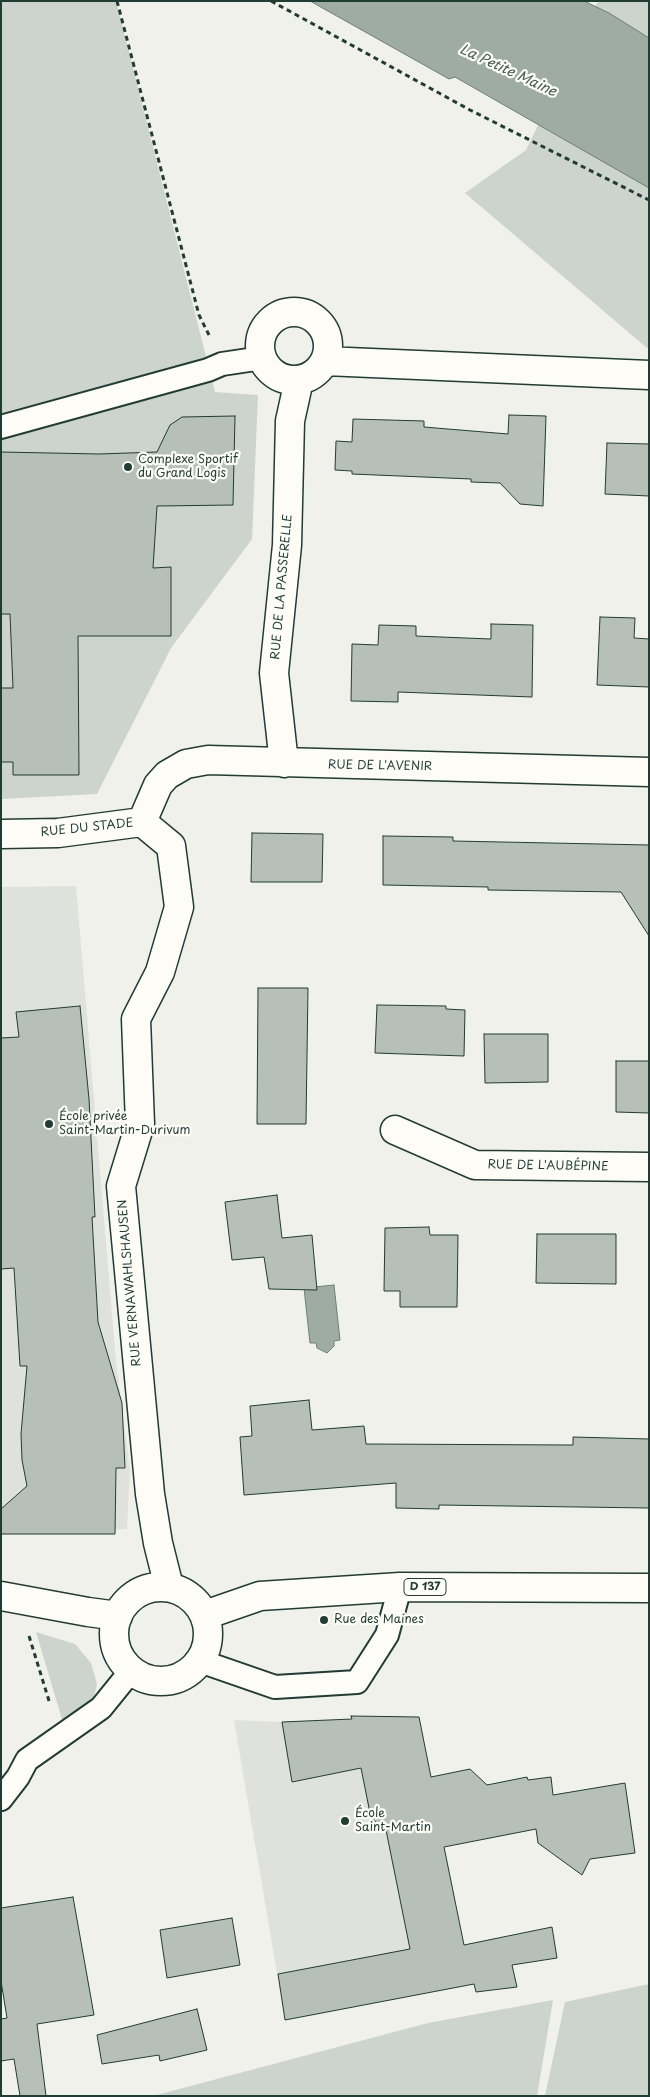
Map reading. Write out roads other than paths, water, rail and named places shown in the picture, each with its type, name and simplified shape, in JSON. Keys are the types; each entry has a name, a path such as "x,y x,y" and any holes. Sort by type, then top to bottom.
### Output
{"street":[{"path":"290,312 305,313 318,321 326,333 329,347 325,361 314,374 299,380 284,379 270,371 262,358 260,343 265,328 276,317 290,312"},
{"path":"325,361 649,375"},
{"name":"RUE DE LA PASSERELLE","path":"284,763 274,673 287,544 290,421 299,380"},
{"name":"RUE DE L'AVENIR","path":"142,822 158,785 167,775 186,764 208,760 649,772"},
{"name":"RUE DU STADE","path":"1,834 58,833 142,822"},
{"name":"RUE VERNAWAHLSHAUSEN","path":"142,822 172,846 179,907 160,972 136,1019 140,1124 121,1186 150,1494 158,1544 169,1587"},
{"name":"RUE DE L'AUBÉPINE","path":"395,1130 475,1165 649,1167"},
{"path":"153,1587 169,1587 184,1592 196,1602 205,1616 209,1631 207,1647 200,1661 189,1672 175,1680 160,1681 144,1678 131,1671 121,1659 115,1645 114,1630 118,1616 126,1602 138,1592 153,1587"},
{"name":"D 137","path":"205,1616 260,1596 400,1587 649,1588"},
{"path":"1,1596 118,1616"}],"lane":[{"path":"1,427 208,370 222,364 262,358"},
{"path":"200,1661 275,1686 357,1682 387,1635 400,1587"},
{"path":"1,1799 18,1777 26,1760 101,1708 131,1671"}],"water":[{"name":"La Petite Maine","path":"310,1 584,1 609,13 649,38 649,188 455,77 449,79"},
{"path":"334,1285 340,1340 334,1341 334,1346 327,1353 317,1348 316,1343 310,1343 304,1288"}],"place":[{"name":"Complexe Sportif du Grand Logis","path":"128,467"},
{"name":"École privée Saint-Martin-Durivum","path":"49,1124"},
{"name":"Rue des Maines","path":"324,1620"},
{"name":"École Saint-Martin","path":"345,1821"}]}
